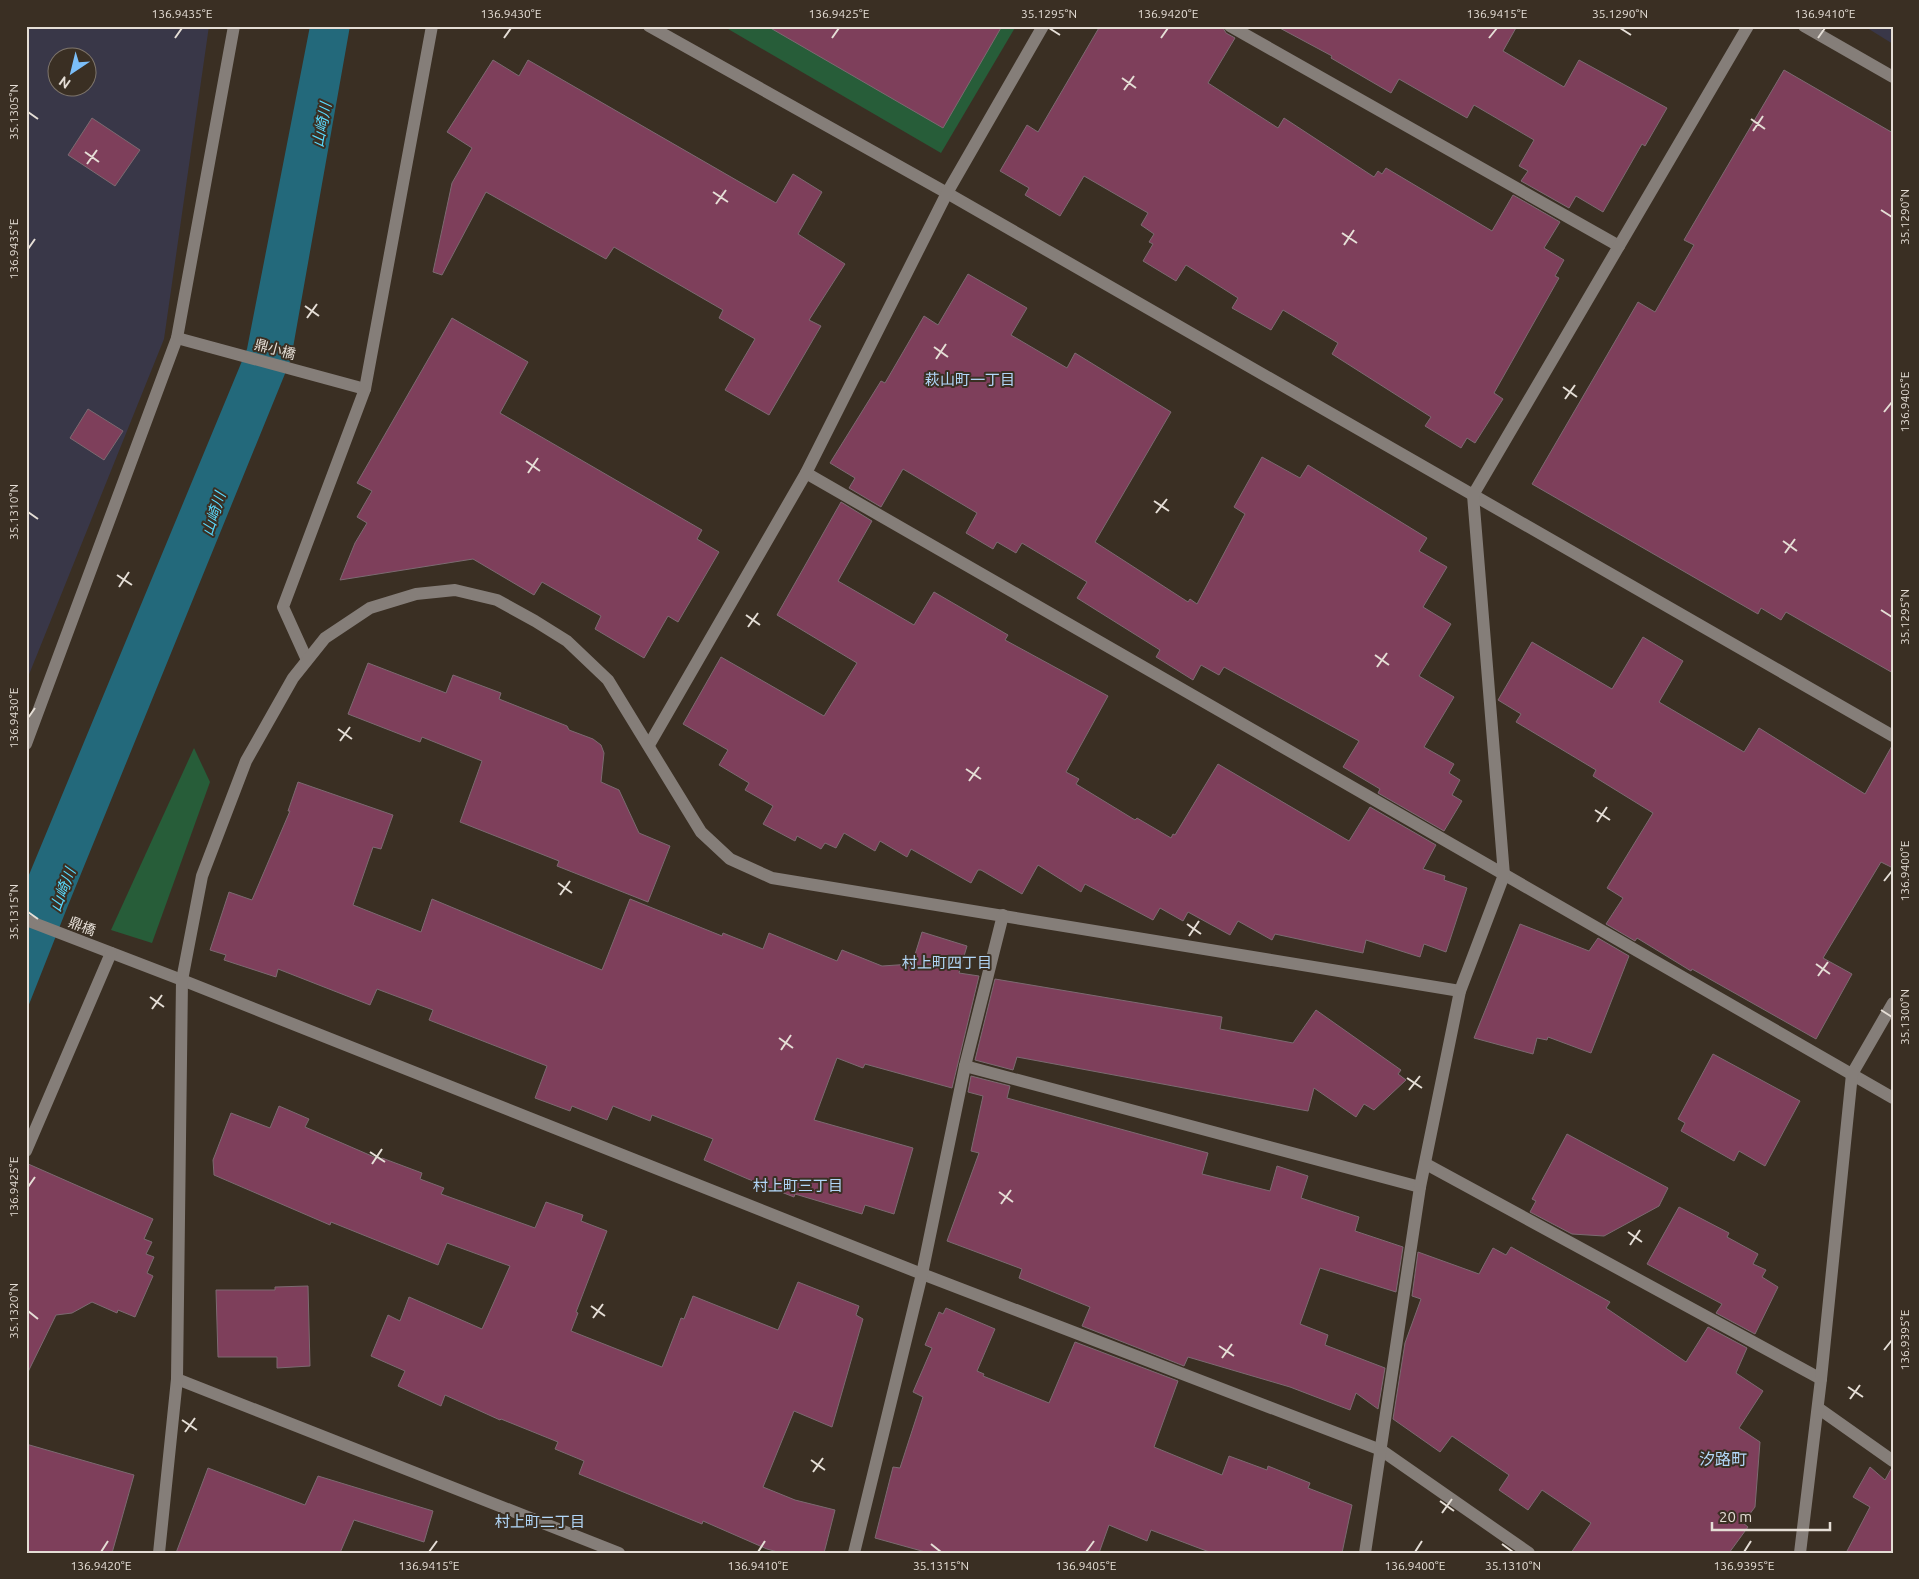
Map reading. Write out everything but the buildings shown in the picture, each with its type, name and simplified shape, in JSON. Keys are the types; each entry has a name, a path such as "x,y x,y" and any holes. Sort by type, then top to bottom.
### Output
{"street":[{"path":"26,744 177,338 234,26"},
{"path":"307,660 283,607 365,389 432,26"},
{"path":"649,26 947,193 1893,736"},
{"path":"649,745 806,473 947,193 1043,26"},
{"path":"1230,26 1619,246"},
{"path":"1366,1553 1420,1187 1460,991 1504,874 1474,495 1748,26"},
{"path":"1804,26 1893,77"},
{"name":"鼎小橋","path":"177,338 365,389"},
{"path":"806,473 1893,1098"},
{"path":"159,1553 177,1379 182,980 202,876 246,761 293,678 325,638 370,608 416,594 455,590 497,600 567,641 608,680 701,832 730,859 772,878 1460,991"},
{"path":"854,1553 922,1274 965,1066 1003,915"},
{"name":"鼎橋","path":"26,920 182,980 922,1274 1382,1450 1529,1553"},
{"path":"26,1151 111,953"},
{"path":"1800,1553 1818,1408 1852,1074 1893,1003"},
{"path":"965,1066 1420,1187"},
{"path":"1426,1164 1821,1379"},
{"path":"177,1379 619,1553"},
{"path":"1818,1408 1893,1462"}],"shaded area":[{"path":"26,26 209,26 164,339 26,682"},
{"path":"1864,26 1893,26 1893,44"}],"green space":[{"path":"723,26 1016,26 941,153"},
{"path":"194,748 210,782 152,943 111,930"}],"water":[{"name":"山崎川","path":"310,26 350,26 291,359 26,1012 26,882 247,349"}],"district":[{"name":"萩山町一丁目","path":"970,380"},
{"name":"村上町四丁目","path":"947,963"},
{"name":"村上町三丁目","path":"798,1186"},
{"name":"汐路町","path":"1723,1459"},
{"name":"村上町二丁目","path":"540,1522"}]}
